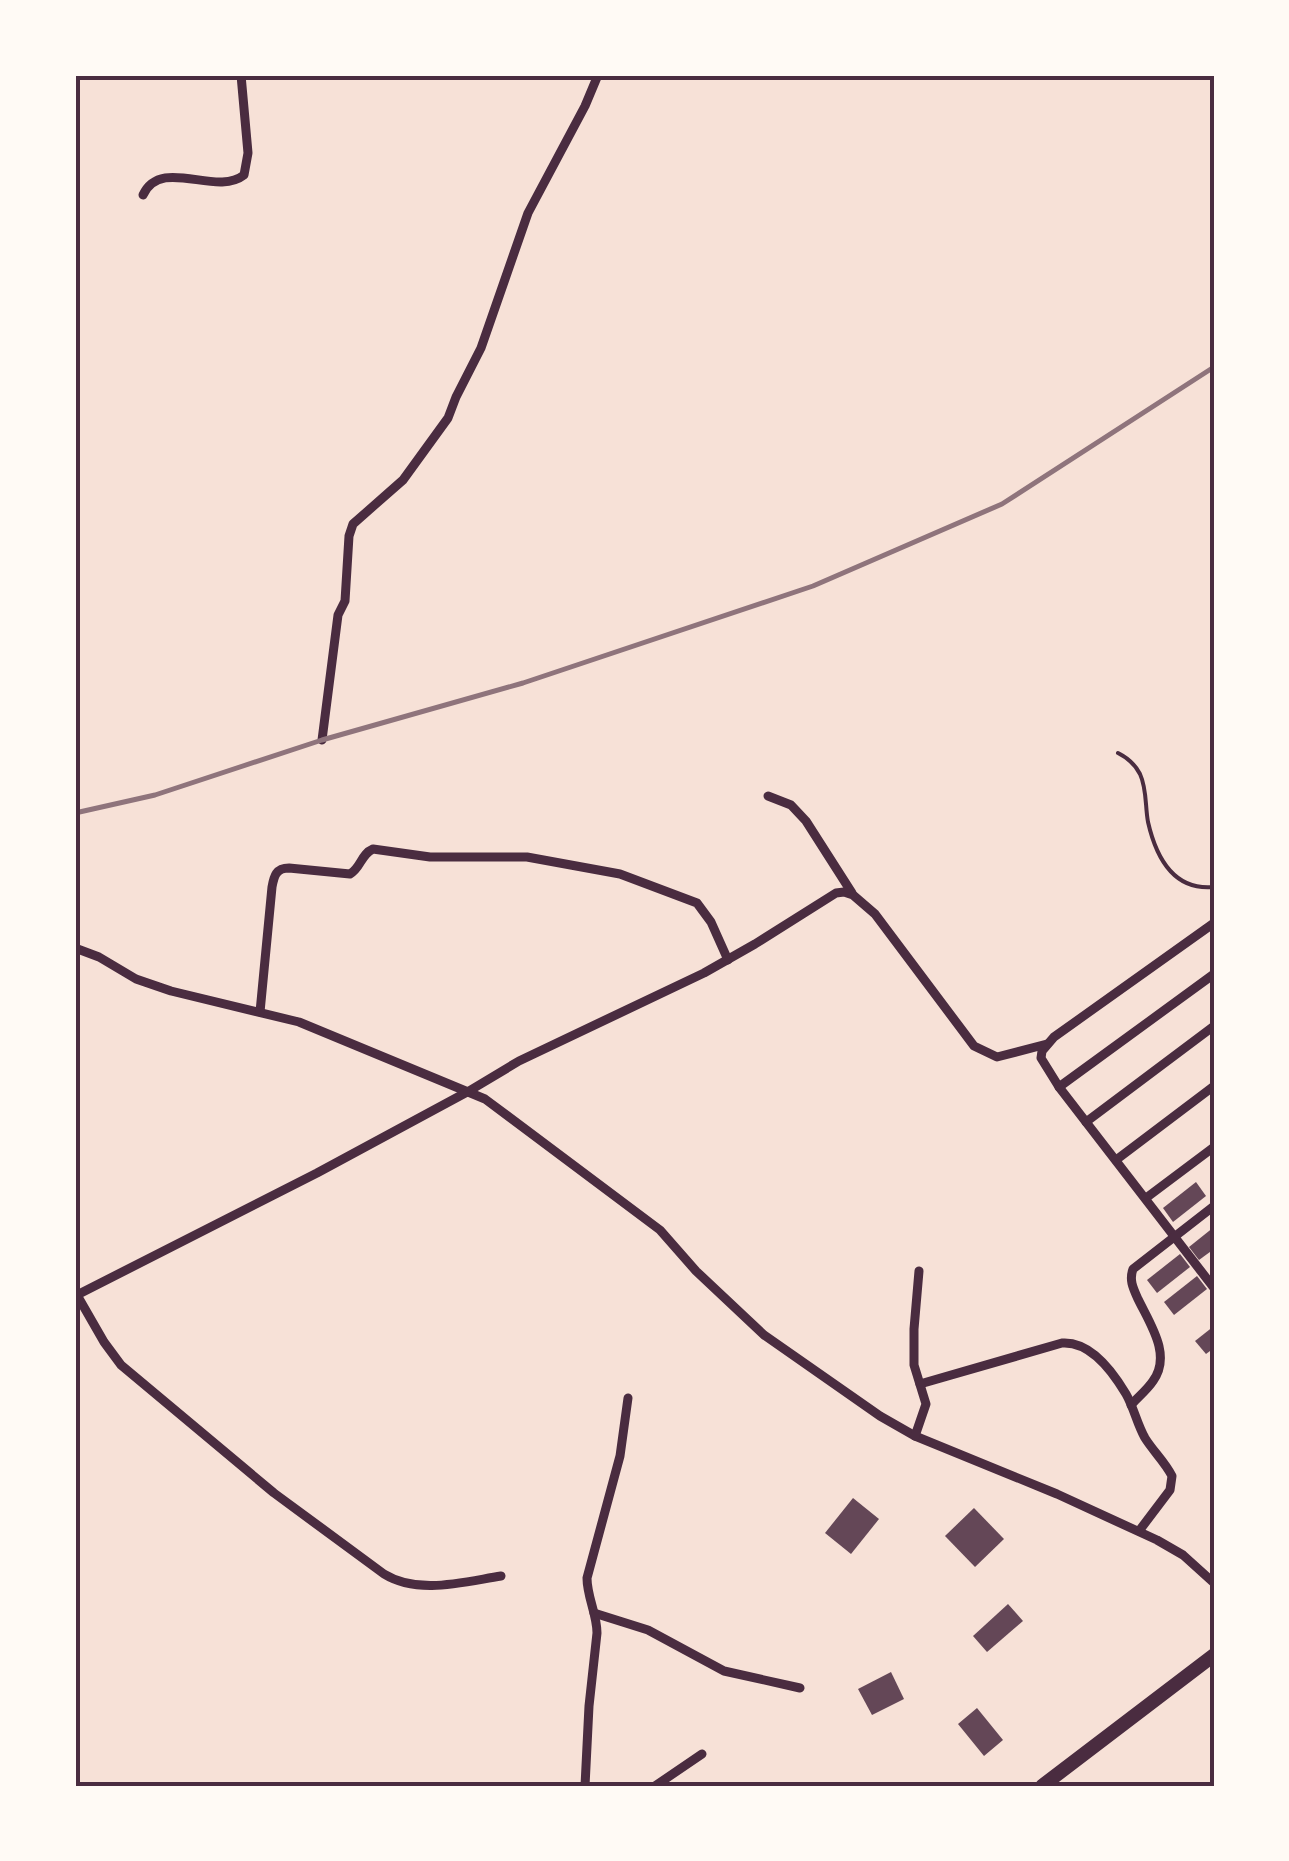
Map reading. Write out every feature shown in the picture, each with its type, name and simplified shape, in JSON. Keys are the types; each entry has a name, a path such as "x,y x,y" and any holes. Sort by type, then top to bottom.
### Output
{"highway":[{"path":"1042,1786 1214,1655"}],"street":[{"path":"142,196 154,180 234,182 244,175 248,154 241,75"},
{"path":"322,740 338,616 345,601 353,524 404,480 448,418 481,348 528,212 598,75"},
{"path":"768,796 792,805 853,896"},
{"path":"260,1012 272,888 278,871 289,868 350,874 372,849 430,856 527,857 620,874 697,903 711,922 728,960"},
{"path":"501,1576 412,1585 384,1574 274,1493 121,1365 76,1295 470,1091 519,1061 728,960 827,896 844,892 865,904 974,1046 997,1056 1047,1044 1214,923"},
{"path":"75,948 100,957 136,979 171,991 327,1032 498,1106 660,1230 696,1271 784,1350 880,1416 915,1436 1139,1531 1184,1555 1214,1583"},
{"path":"1059,1087 1214,974"},
{"path":"1086,1122 1214,1026"},
{"path":"1047,1044 1041,1058 1059,1087 1214,1288"},
{"path":"1116,1160 1214,1086"},
{"path":"1146,1198 1214,1147"},
{"path":"1131,1405 1153,1381 1161,1358 1159,1343 1130,1275 1138,1262 1214,1206"},
{"path":"915,1436 926,1404 913,1351 919,1271"},
{"path":"920,1384 1062,1343 1074,1342 1090,1351 1125,1392 1148,1443 1169,1470 1170,1490 1139,1531"},
{"path":"586,1786 588,1706 598,1633 587,1590 588,1578 620,1456 628,1398"},
{"path":"594,1613 648,1630 715,1668 800,1688"},
{"path":"655,1786 702,1754"}],"lane":[{"path":"1118,752 1130,759 1139,772 1153,839 1167,869 1184,882 1214,887"}],"building":[{"path":"1196,1182 1206,1196 1173,1222 1163,1208"},
{"path":"1214,1227 1214,1249 1199,1260 1189,1247"},
{"path":"1180,1254 1190,1267 1157,1293 1147,1280"},
{"path":"1197,1276 1207,1289 1174,1315 1164,1302"},
{"path":"1214,1326 1214,1348 1206,1354 1195,1341"},
{"path":"853,1498 879,1519 851,1554 825,1533"},
{"path":"974,1508 1004,1539 975,1567 945,1536"},
{"path":"1008,1604 1023,1621 987,1652 973,1636"},
{"path":"891,1672 904,1699 872,1715 858,1689"},
{"path":"977,1708 1003,1740 984,1756 958,1724"}],"railway":[{"path":"75,813 155,795 322,740 523,683 813,586 1002,504 1214,367"}]}
